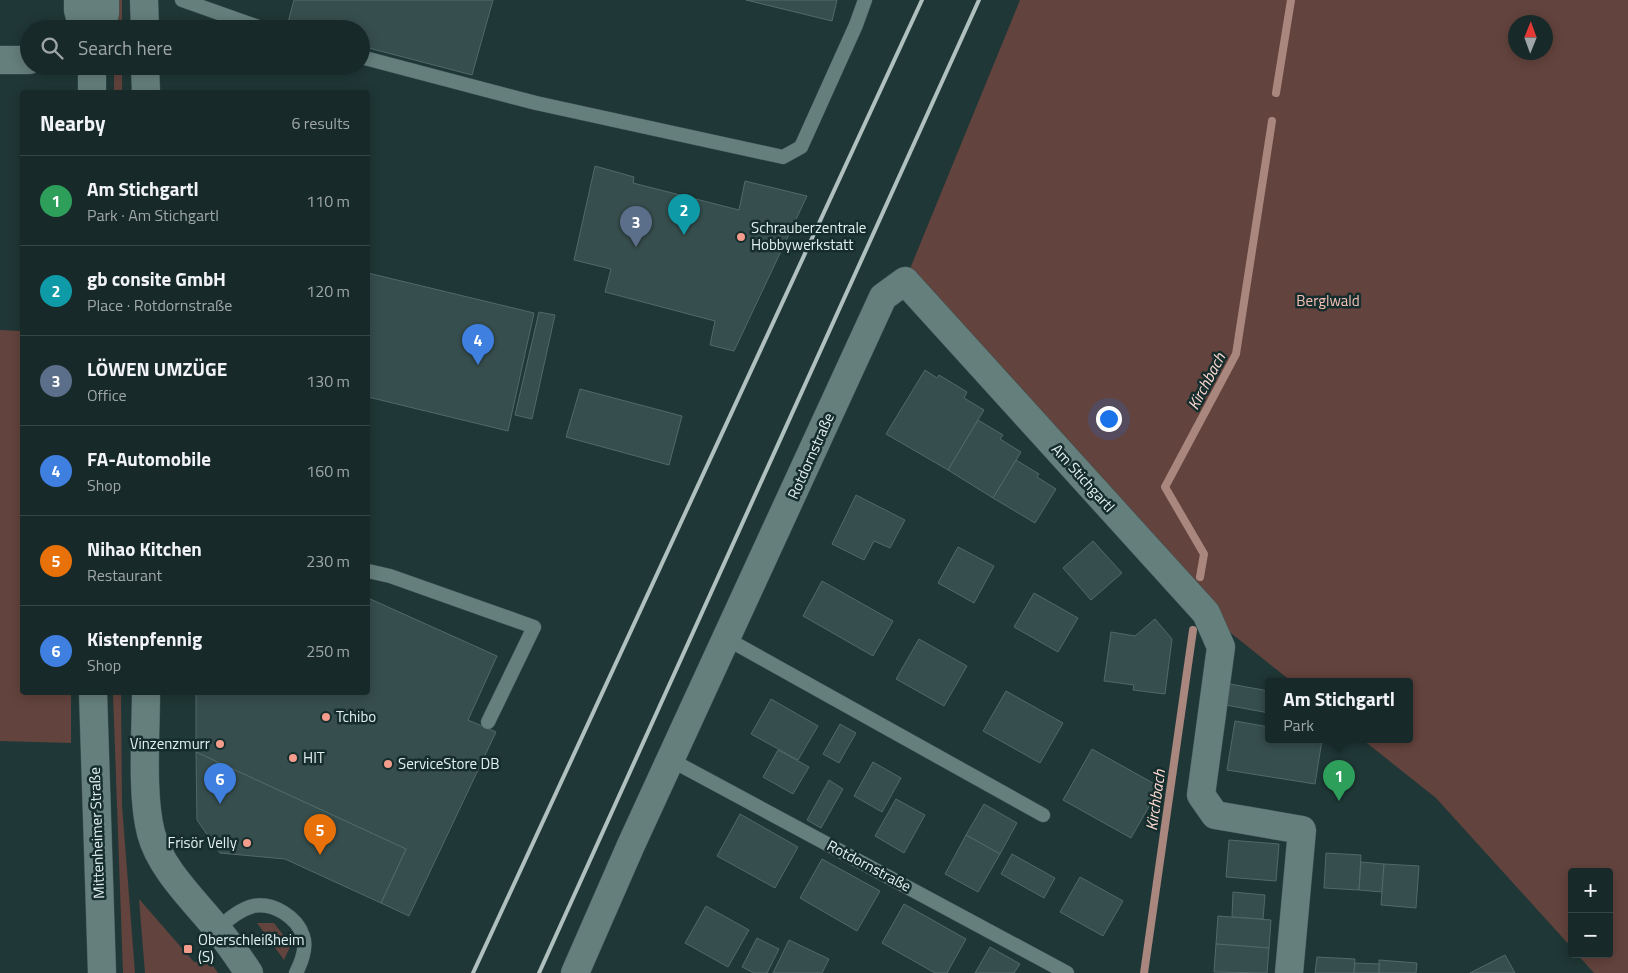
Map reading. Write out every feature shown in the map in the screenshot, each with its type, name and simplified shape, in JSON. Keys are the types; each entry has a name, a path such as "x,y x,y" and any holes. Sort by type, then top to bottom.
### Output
{"street":[{"path":"78,0 81,20"},
{"path":"103,20 105,0"},
{"path":"144,0 145,20"},
{"path":"0,60 20,60"},
{"path":"92,75 92,90"},
{"path":"145,75 146,90"},
{"name":"Rotdornstraße","path":"575,973 883,297 905,281"},
{"name":"Am Stichgartl","path":"905,281 1206,613 1221,647 1201,795 1215,815 1302,830 1289,973"},
{"name":"Mittenheimer Straße","path":"93,695 102,973"},
{"path":"146,695 147,806 151,834 159,852 179,883 218,929 249,973"}],"lane":[{"path":"182,0 239,20"},
{"path":"370,59 536,103 783,157 800,147 856,25 865,0"},
{"path":"370,571 390,576 534,627 488,722"},
{"path":"727,639 1043,815"},
{"name":"Rotdornstraße","path":"671,760 1067,973"},
{"path":"218,929 240,911 255,906 282,911 295,921 304,936 302,958 296,973"}],"green space":[{"path":"114,0 122,0 122,20 114,20"},
{"name":"Berglwald","path":"1020,0 1628,0 1628,973 1594,973 1581,958 1613,958 1613,868 1568,868 1568,944 1436,798 1367,743 1413,743 1413,678 1287,678 1206,613 905,281"},
{"path":"114,75 122,75 122,90 114,90"},
{"path":"0,330 20,331 20,695 71,695 71,743 0,741"},
{"path":"113,695 121,695 122,805 135,973 123,973"},
{"path":"139,899 194,962 211,963 218,973 145,973"},
{"path":"257,923 274,923 291,945 284,960"}],"building":[{"path":"294,0 493,0 472,75 370,48 370,20 289,20"},
{"path":"746,0 837,0 832,21"},
{"path":"595,166 634,177 633,183 739,210 745,181 807,196 734,351 710,345 715,321 605,292 611,269 574,260"},
{"path":"370,273 534,313 508,431 370,397"},
{"path":"539,312 555,315 532,419 515,415"},
{"path":"925,370 937,378 939,375 967,392 964,398 984,410 948,470 886,434"},
{"path":"580,389 682,416 669,465 566,437"},
{"path":"978,420 1003,435 1000,439 1021,452 993,498 948,470"},
{"path":"1016,460 1039,474 1037,477 1056,489 1035,523 993,498"},
{"path":"856,495 905,520 890,548 874,541 864,560 832,544"},
{"path":"1093,541 1122,573 1091,600 1063,568"},
{"path":"958,547 994,566 974,603 938,583"},
{"path":"822,581 893,621 873,656 803,616"},
{"path":"1034,593 1078,618 1058,652 1014,627"},
{"path":"370,599 497,656 468,720 496,732 409,916 381,903 406,849 196,752 196,695 370,695"},
{"path":"1155,619 1172,639 1165,694 1133,690 1134,685 1104,681 1111,632 1135,636"},
{"path":"919,639 967,666 944,706 896,679"},
{"path":"1230,684 1265,690 1265,712 1226,705"},
{"path":"1006,691 1063,723 1040,763 983,731"},
{"path":"771,699 818,726 798,760 751,734"},
{"path":"1235,721 1265,726 1265,743 1322,743 1315,784 1227,770"},
{"path":"840,724 856,733 839,763 823,754"},
{"path":"1092,749 1160,787 1131,838 1063,800"},
{"path":"778,750 809,767 793,794 763,777"},
{"path":"196,752 406,849 381,903 285,859 220,853 197,820"},
{"path":"873,762 901,778 882,812 854,796"},
{"path":"829,780 843,789 821,828 807,820"},
{"path":"896,799 925,815 904,853 875,836"},
{"path":"984,804 1017,823 1000,854 966,835"},
{"path":"740,814 798,847 775,888 717,856"},
{"path":"966,835 1000,854 978,892 945,874"},
{"path":"1229,840 1279,844 1276,881 1226,877"},
{"path":"1326,853 1361,855 1359,890 1324,888"},
{"path":"1012,854 1055,878 1044,898 1001,874"},
{"path":"822,859 880,891 857,931 800,898"},
{"path":"1361,862 1384,864 1382,892 1359,890"},
{"path":"1384,864 1419,866 1416,908 1381,905"},
{"path":"1080,877 1123,901 1103,936 1060,912"},
{"path":"1233,892 1265,895 1263,919 1232,917"},
{"path":"904,904 966,939 947,973 935,973 882,943"},
{"path":"706,906 749,930 728,967 685,943"},
{"path":"1218,916 1271,920 1269,948 1216,944"},
{"path":"757,938 779,949 767,973 754,973 742,967"},
{"path":"789,940 829,959 822,973 773,973"},
{"path":"1216,944 1269,948 1267,973 1214,972"},
{"path":"990,947 1020,964 1014,973 975,973"},
{"path":"1505,955 1515,973 1470,973"},
{"path":"1317,957 1355,959 1354,973 1315,973"},
{"path":"1379,960 1417,963 1416,973 1379,973"},
{"path":"1355,963 1379,964 1379,973 1354,973"}],"waterway":[{"name":"Kirchbach","path":"1276,93 1291,0"},
{"name":"Kirchbach","path":"1200,577 1204,554 1165,487 1236,354 1272,121"},
{"name":"Kirchbach","path":"1144,973 1193,630"}],"railway":[{"path":"473,973 922,0"},
{"path":"539,973 979,0"}],"place":[{"name":"gb consite GmbH","path":"684,235"},
{"name":"Schrauberzentrale Hobbywerkstatt","path":"741,237"},
{"name":"LÖWEN UMZÜGE","path":"636,247"},
{"name":"FA-Automobile","path":"478,365"},
{"name":"Tchibo","path":"326,717"},
{"name":"Vinzenzmurr","path":"220,744"},
{"name":"HIT","path":"293,758"},
{"name":"ServiceStore DB","path":"388,764"},
{"name":"Am Stichgartl","path":"1339,801"},
{"name":"Kistenpfennig","path":"220,804"},
{"name":"Frisör Velly","path":"247,843"},
{"name":"Nihao Kitchen","path":"320,855"},
{"name":"Oberschleißheim (S)","path":"188,949"}]}
